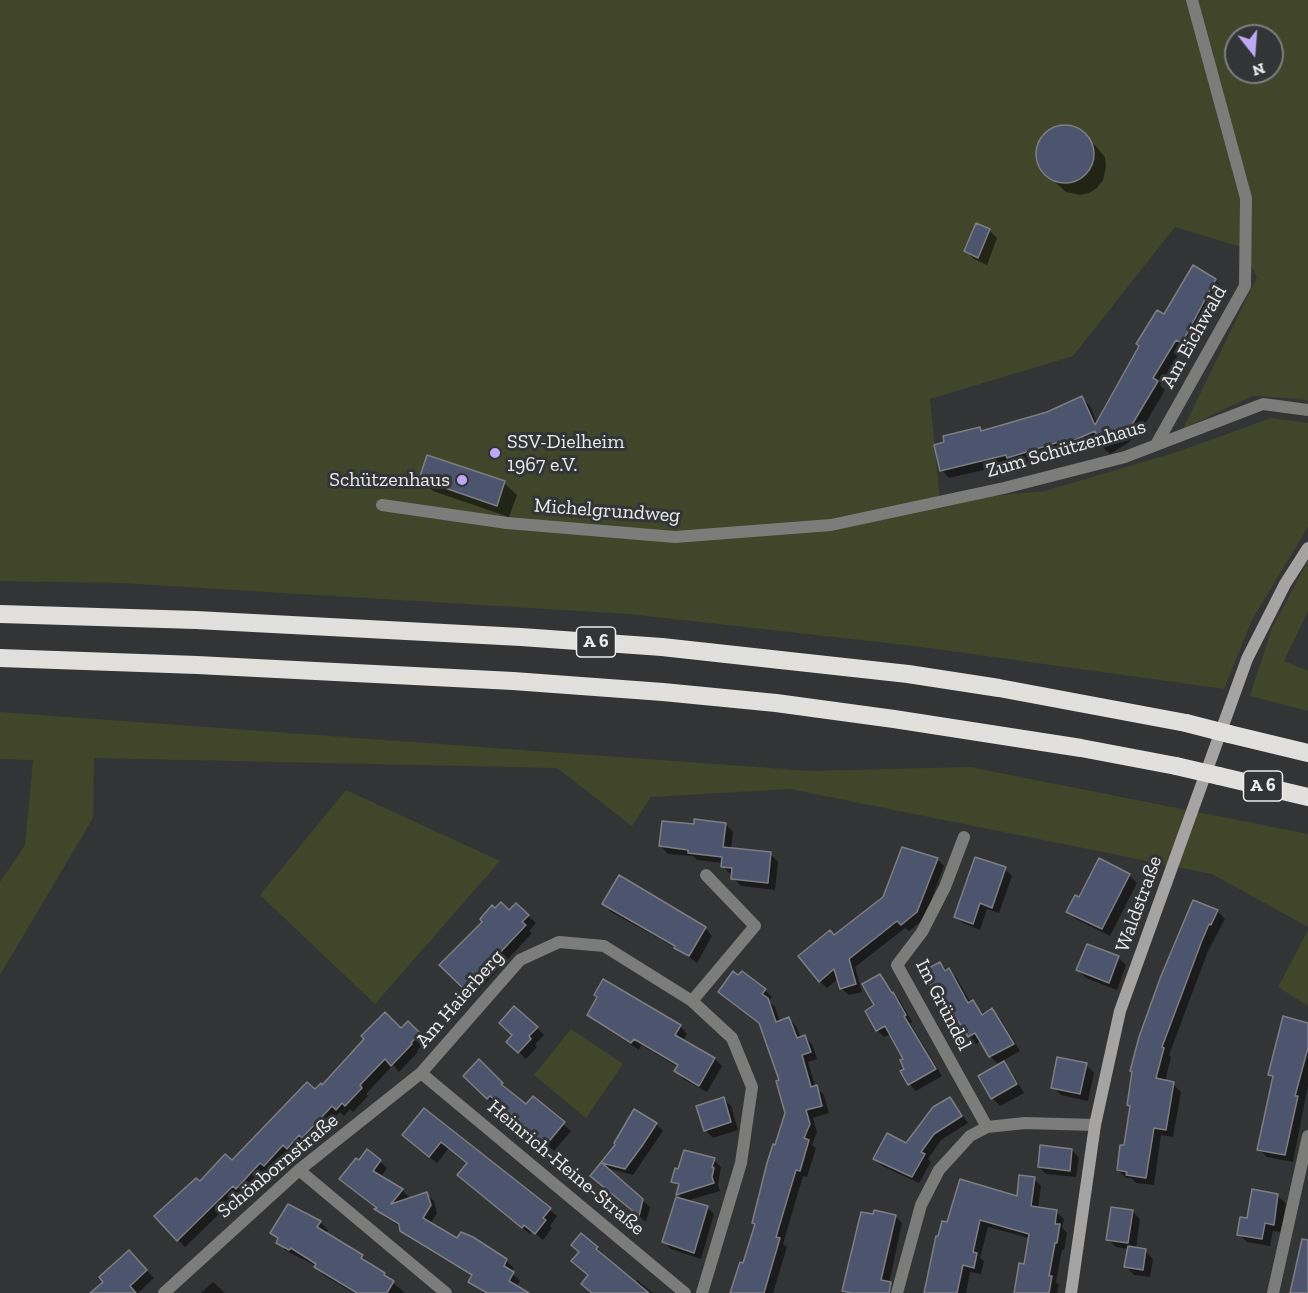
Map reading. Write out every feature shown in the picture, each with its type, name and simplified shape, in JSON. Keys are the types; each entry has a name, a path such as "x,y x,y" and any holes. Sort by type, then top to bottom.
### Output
{"highway":[{"name":"A 6","path":"0,614 196,620 521,637 662,647 908,674 999,688 1186,723 1308,753"},
{"name":"A 6","path":"0,657 197,664 513,681 663,692 776,704 947,726 1081,748 1176,766 1308,797"}],"street":[{"name":"Am Eichwald","path":"1157,443 1245,286 1246,198 1192,0"},
{"name":"Zum Schützenhaus","path":"831,525 1004,488 1125,457 1263,404 1308,410"},
{"name":"Michelgrundweg","path":"382,505 507,523 675,537 831,525"},
{"name":"Waldstraße","path":"1071,1293 1095,1125 1120,1011 1247,659 1285,584 1308,548"},
{"name":"Im Gründel","path":"964,837 945,887 922,933 897,965 987,1127"},
{"path":"692,1001 755,926 706,875"},
{"name":"Am Haierberg","path":"421,1073 520,960 559,942 604,946 692,1001 732,1038 752,1087 741,1163 702,1293"},
{"name":"Schönbornstraße","path":"164,1293 299,1170 421,1073"},
{"name":"Heinrich-Heine-Straße","path":"421,1073 686,1293"},
{"path":"897,1293 921,1205 939,1170 970,1136 987,1127 1025,1123 1095,1125"},
{"path":"1273,1293 1308,1136"},
{"path":"299,1170 446,1293"}],"green space":[{"path":"0,0 1308,0 1308,401 1252,396 1183,429 1257,277 1241,247 1175,227 1073,356 930,399 940,501 1045,491 1177,452 1271,418 1308,423 1308,527 1252,620 1224,689 914,646 629,614 121,583 0,581"},
{"path":"1308,561 1308,611 1284,661 1308,671 1308,711 1250,696 1272,628"},
{"path":"0,712 811,771 970,767 1308,834 1308,927 1212,874 790,789 651,797 632,826 557,768 94,758 93,818 0,975 0,882 25,845 33,760 0,759"},
{"path":"346,790 500,861 375,1004 260,895"},
{"path":"1308,930 1308,1006 1278,987"},
{"path":"571,1029 623,1064 586,1118 534,1075"}],"building":[{"path":"1059,125 1071,125 1086,133 1094,148 1094,160 1086,175 1071,183 1059,183 1044,175 1036,160 1036,148 1044,133"},
{"path":"976,223 990,229 978,258 964,251"},
{"path":"1193,265 1216,279 1182,343 1176,340 1153,378 1158,381 1133,423 1120,436 1101,447 1095,431 1064,445 1062,441 1007,458 1006,455 940,471 934,445 944,442 943,436 980,427 981,431 1047,412 1082,396 1095,425 1139,346 1136,344 1157,310 1164,314"},
{"name":"Schützenhaus","path":"427,455 505,481 497,506 419,479"},
{"path":"694,819 726,823 723,847 771,852 768,883 731,879 732,868 721,867 722,857 688,853 688,850 659,846 662,821 694,824"},
{"path":"902,847 938,858 917,912 901,925 897,921 849,959 856,984 840,989 834,969 819,982 798,956 830,930 834,935 883,897"},
{"path":"975,857 1006,867 992,908 980,903 973,924 954,917"},
{"path":"1099,858 1130,874 1102,929 1066,912 1075,895 1079,897"},
{"path":"619,875 706,927 689,956 602,904"},
{"path":"1193,900 1218,910 1201,943 1162,1047 1164,1048 1156,1078 1174,1082 1166,1130 1154,1128 1146,1178 1126,1175 1127,1172 1117,1170 1120,1145 1124,1145 1130,1106 1127,1105 1132,1072 1130,1071 1139,1037 1161,976"},
{"path":"501,902 509,910 516,903 529,915 522,922 526,925 465,990 439,965 482,922 480,919 492,905 495,908"},
{"path":"1087,944 1119,956 1109,983 1076,970"},
{"path":"940,962 945,971 949,968 968,1003 973,1000 982,1015 992,1008 1014,1044 989,1057 975,1033 968,1037 944,998 939,1001 927,980 932,978 927,969"},
{"path":"733,971 738,975 742,971 766,989 762,994 768,998 776,1022 789,1017 797,1038 805,1035 811,1052 802,1055 811,1087 817,1085 822,1106 806,1110 810,1124 804,1138 809,1140 800,1171 796,1170 776,1237 780,1238 764,1293 730,1293 740,1262 743,1263 755,1224 752,1223 767,1163 785,1113 776,1081 779,1080 759,1023 718,992"},
{"path":"880,974 893,992 906,1015 904,1016 936,1069 908,1085 900,1071 904,1069 900,1060 903,1059 885,1026 876,1031 865,1011 874,1005 862,984"},
{"path":"603,979 681,1025 675,1035 715,1058 699,1086 674,1071 678,1065 634,1039 631,1043 587,1015 597,997 594,995"},
{"path":"514,1006 538,1027 518,1053 506,1042 512,1035 499,1023"},
{"path":"385,1012 401,1028 408,1021 420,1033 412,1044 391,1066 385,1059 360,1085 362,1088 345,1106 342,1103 336,1110 332,1106 302,1138 299,1135 287,1149 283,1145 264,1166 260,1163 236,1189 233,1186 177,1241 154,1216 196,1178 200,1181 225,1154 232,1160 307,1082 315,1089 321,1083 322,1085 364,1039 361,1036"},
{"path":"1283,1016 1308,1023 1308,1048 1295,1096 1298,1096 1285,1155 1257,1150 1273,1076 1268,1075"},
{"path":"1057,1057 1087,1063 1080,1094 1051,1088"},
{"path":"479,1059 503,1083 501,1084 526,1104 533,1096 565,1122 546,1145 490,1096 487,1099 463,1076"},
{"path":"1004,1061 1017,1084 991,1099 978,1076"},
{"path":"724,1097 731,1122 704,1131 696,1106"},
{"path":"950,1097 962,1116 934,1134 921,1152 925,1154 912,1177 873,1159 887,1133 906,1143 933,1107"},
{"path":"424,1108 551,1208 543,1218 546,1220 535,1234 524,1225 522,1228 457,1175 467,1163 441,1142 429,1157 402,1135"},
{"path":"634,1109 657,1123 625,1169 602,1163 643,1199 639,1216 590,1176 615,1145 614,1143"},
{"path":"1040,1145 1072,1149 1070,1171 1038,1167"},
{"path":"367,1149 381,1160 373,1171 403,1189 391,1204 427,1192 431,1205 423,1218 457,1238 461,1232 473,1237 507,1259 504,1266 514,1272 509,1281 529,1293 487,1293 468,1282 472,1275 400,1231 399,1224 374,1209 377,1208 339,1179 356,1158 359,1160"},
{"path":"684,1150 715,1158 712,1167 714,1168 712,1177 714,1183 676,1195 679,1184 671,1182"},
{"path":"1019,1175 1035,1177 1031,1206 1057,1210 1055,1224 1060,1224 1049,1276 1052,1276 1049,1293 1014,1293 1019,1263 1024,1264 1029,1234 980,1220 973,1252 977,1253 974,1268 963,1265 957,1293 924,1293 936,1236 938,1236 942,1221 947,1222 960,1179 1017,1196"},
{"path":"1252,1189 1278,1194 1274,1225 1265,1223 1262,1239 1237,1235 1240,1217 1247,1218"},
{"path":"676,1197 708,1206 694,1253 662,1242"},
{"path":"288,1204 321,1221 317,1227 363,1255 361,1258 394,1281 387,1293 357,1293 314,1267 316,1264 291,1248 289,1250 276,1243 278,1238 270,1233"},
{"path":"1111,1207 1133,1210 1128,1243 1106,1240"},
{"path":"874,1210 896,1215 881,1280 891,1282 889,1293 842,1291 861,1212 873,1214"},
{"path":"581,1233 598,1247 596,1249 649,1293 592,1293 581,1284 588,1275 571,1261 579,1252 571,1245"},
{"path":"1302,1239 1308,1240 1308,1293 1290,1293"},
{"path":"1128,1246 1146,1249 1143,1270 1124,1267"},
{"path":"129,1250 147,1270 130,1286 136,1293 90,1293 103,1282 99,1277"}],"place":[{"name":"SSV-Dielheim 1967 e.V.","path":"495,453"},
{"name":"Schützenhaus","path":"462,480"}]}
